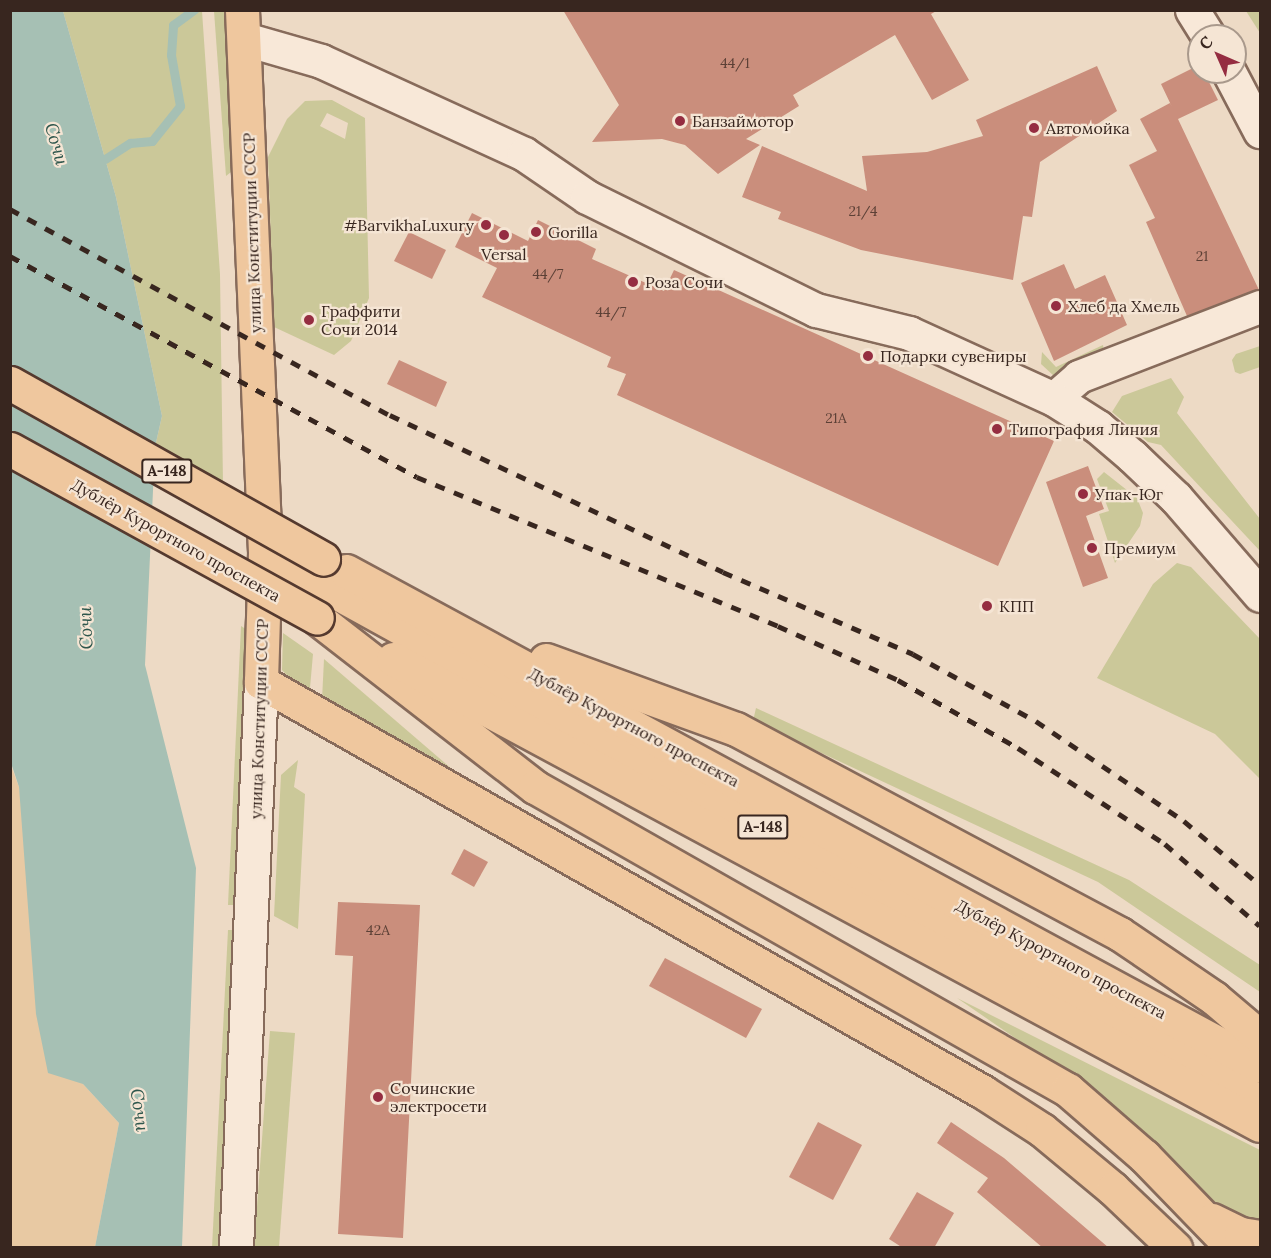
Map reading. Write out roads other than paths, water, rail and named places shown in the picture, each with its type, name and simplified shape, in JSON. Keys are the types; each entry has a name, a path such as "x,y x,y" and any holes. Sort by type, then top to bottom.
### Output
{"main road":[{"path":"1192,10 1201,24"},
{"path":"244,25 524,154 587,197 816,310 909,333 1054,399 1098,427 1176,498 1260,595"},
{"name":"улица Конституции СССР","path":"236,1248 265,552 244,25"},
{"path":"1235,84 1260,131"},
{"name":"Дублёр Курортного проспекта","path":"10,383 323,559 1260,1066"},
{"name":"Дублёр Курортного проспекта","path":"10,448 317,618 1260,1125"},
{"name":"А-148","path":"265,552 1260,1102"},
{"name":"А-148","path":"323,559 563,668 736,729 1120,934 1214,998 1260,1036"},
{"name":"А-148","path":"317,618 535,787 1068,1090 1208,1218 1233,1248"},
{"path":"261,681 983,1092 1051,1138 1175,1248"},
{"name":"А-148","path":"1208,1218 1241,1234 1260,1237"}],"street":[{"path":"1054,399 1079,377 1260,308"}],"water":[{"name":"Сочи","path":"11,11 63,11 116,197 162,416 155,447 145,665 196,868 182,1247 95,1247 119,1123 83,1084 48,1073 36,1014 19,787 11,763"}],"waterway":[{"path":"105,159 130,143 152,141 180,106 171,55 173,25 194,10"}],"railway":[{"path":"10,209 390,415 723,572 913,654 1036,721 1184,821 1260,885"},
{"path":"10,256 417,477 778,626 898,680 1018,748 1165,844 1260,926"}],"place":[{"name":"Банзаймотор","path":"680,121"},
{"name":"Автомойка","path":"1034,128"},
{"name":"#BarvikhaLuxury","path":"486,225"},
{"name":"Gorilla","path":"536,232"},
{"name":"Versal","path":"504,235"},
{"name":"Роза Сочи","path":"633,282"},
{"name":"Хлеб да Хмель","path":"1056,306"},
{"name":"Граффити Сочи 2014","path":"309,320"},
{"name":"Подарки сувениры","path":"868,356"},
{"name":"Типография Линия","path":"997,429"},
{"name":"Упак-Юг","path":"1083,494"},
{"name":"Премиум","path":"1092,548"},
{"name":"КПП","path":"987,606"},
{"name":"Сочинские электросети","path":"378,1097"}]}
